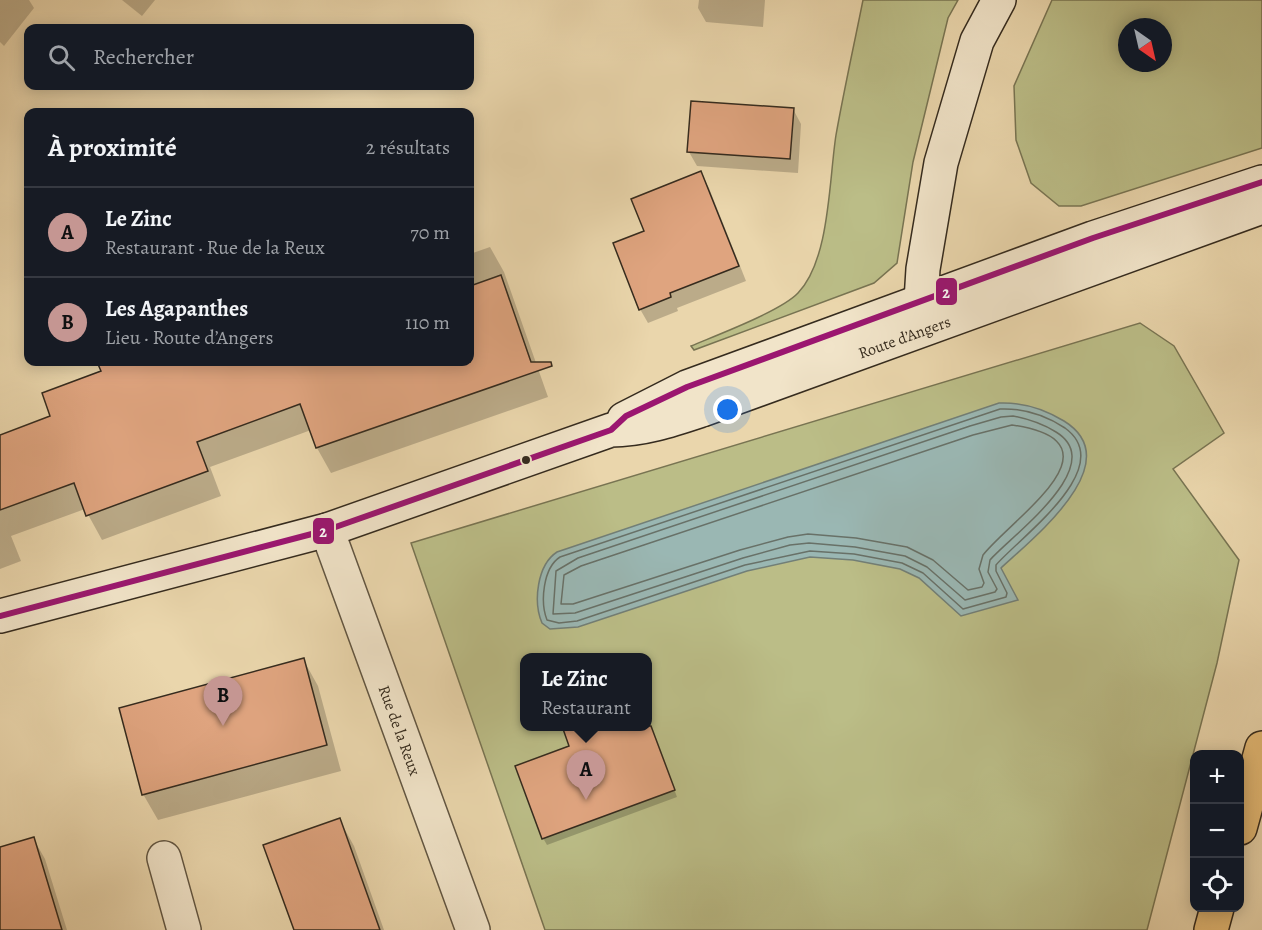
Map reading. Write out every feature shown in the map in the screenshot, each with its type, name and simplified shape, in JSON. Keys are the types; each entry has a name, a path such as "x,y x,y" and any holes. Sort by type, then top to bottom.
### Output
{"highway":[{"path":"1244,811 1262,748"},
{"path":"1211,930 1216,912"}],"street":[{"path":"921,302 923,269 941,163 977,41 999,0"},
{"name":"Route d’Angers","path":"611,430 626,416 687,387 1093,238 1262,182"},
{"name":"Route d’Angers","path":"0,616 327,530 611,430 630,430 652,426 702,410 1262,207"},
{"name":"Rue de la Reux","path":"327,530 473,930"},
{"path":"164,858 184,930"}],"green space":[{"path":"863,0 958,0 948,18 913,162 897,263 874,283 694,350 691,346 748,322 790,300 809,279 822,240 836,135"},
{"path":"1052,0 1262,0 1262,148 1081,206 1059,206 1031,183 1016,140 1014,86"},
{"path":"1140,323 1174,346 1224,433 1173,469 1239,560 1217,663 1194,750 1190,750 1190,766 1147,930 545,930 411,543"}],"water":[{"path":"999,403 1033,407 1064,421 1082,438 1086,457 1082,478 1069,499 1034,538 1001,568 1018,600 961,616 919,578 900,569 853,560 810,557 747,571 578,627 550,629 542,623 538,605 539,584 545,566 557,552"}],"building":[{"path":"691,101 794,108 790,159 687,152"},
{"path":"701,171 739,266 670,293 671,297 639,310 613,243 644,231 631,199"},
{"path":"501,275 531,362 551,362 552,366 316,448 300,404 197,442 208,471 86,516 74,483 0,510 0,435 50,416 42,393 101,371 99,366 474,366 474,285"},
{"path":"304,658 327,745 142,795 119,708"},
{"path":"652,729 675,790 542,839 515,766 569,746 564,731 652,731"},
{"path":"340,818 380,930 294,930 263,845"},
{"path":"34,837 62,930 0,930 0,847"}],"transit line":[{"name":"2","path":"0,616 327,530 611,430 626,416 687,387 1093,238 1262,182"}],"place":[{"name":"Les Agapanthes","path":"223,726"},
{"name":"Le Zinc","path":"586,800"}]}
